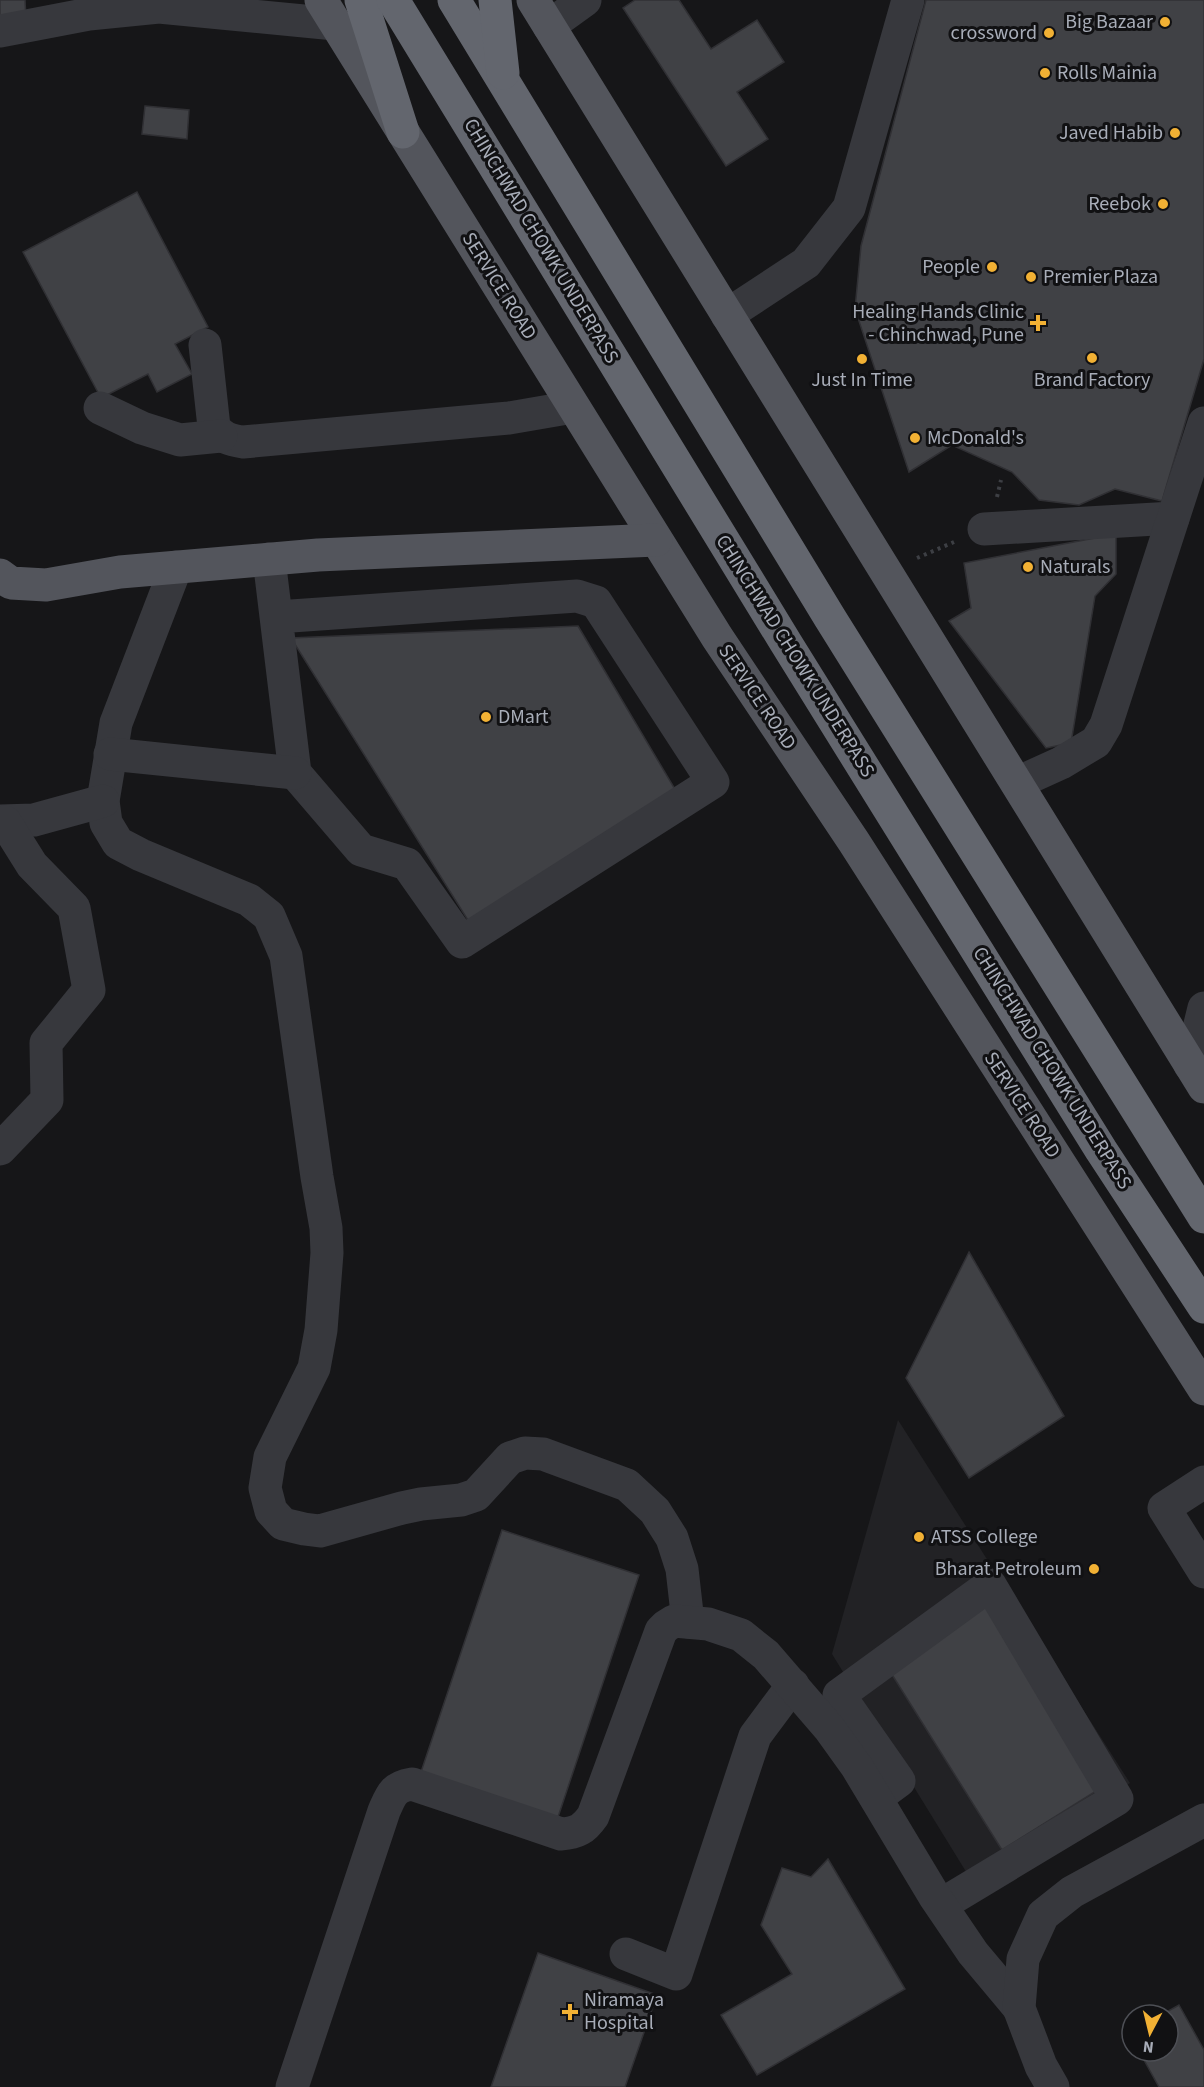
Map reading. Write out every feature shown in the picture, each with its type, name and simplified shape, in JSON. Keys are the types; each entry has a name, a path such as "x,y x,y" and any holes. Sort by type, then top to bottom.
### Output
{"highway":[{"path":"361,0 403,132"},
{"name":"CHINCHWAD CHOWK UNDERPASS","path":"393,0 786,643 1101,1150 1204,1307"},
{"path":"454,0 830,618 1204,1216"},
{"path":"495,0 504,81"}],"main road":[{"name":"SERVICE ROAD","path":"328,12 717,637 854,843 1204,1389"},
{"path":"541,13 1197,1076"},
{"path":"0,575 11,583 46,585 120,572 269,559 656,540"}],"street":[{"path":"541,13 585,0"},
{"path":"727,315 806,264 849,208 908,0"},
{"path":"0,31 89,14 159,7 328,12"},
{"path":"205,345 214,427 221,436"},
{"path":"100,408 142,428 180,440 221,436 243,442 509,418 573,407"},
{"path":"1017,783 1079,753 1096,742 1101,733 1117,695 1204,423"},
{"path":"984,529 1173,518"},
{"path":"269,559 295,773 361,850 407,864 462,942 713,782 596,602 577,596 277,617"},
{"path":"176,567 116,723 103,801 106,823 118,843 141,855 249,900 269,916 286,956 326,1228 327,1253 321,1330 314,1368 270,1457 265,1488 271,1511 283,1524 320,1531 411,1506 460,1500 476,1495 510,1458 525,1454 543,1454 627,1485 655,1511 672,1538 682,1569 688,1622"},
{"path":"110,754 295,773"},
{"path":"2,822 34,820 103,801"},
{"path":"0,1149 47,1100 46,1043 89,990 74,908 32,865 2,822"},
{"path":"1197,1076 1204,1008"},
{"path":"1204,1482 1164,1508 1204,1572"},
{"path":"876,1798 899,1781 839,1695 990,1585 1118,1799 941,1905"},
{"path":"292,2087 384,1811 392,1795 400,1786 411,1784 561,1834 573,1833 586,1827 593,1816 661,1631 674,1621 708,1624 741,1635 766,1655 829,1728 876,1798 973,1953 1019,2008 1049,2085"},
{"path":"626,1954 676,1974 755,1736 793,1685"},
{"path":"1019,2008 1023,1959 1043,1915 1072,1892 1204,1820"}],"shaded area":[{"name":"ATSS College","path":"898,1420 1130,1783 973,1883 832,1654"}],"building":[{"path":"0,0 25,0 26,20 0,22"},
{"path":"635,0 679,0 711,49 757,20 784,62 737,92 768,139 726,166 623,8"},
{"name":"Premier Plaza","path":"926,0 1204,0 1204,359 1162,501 1115,489 1079,505 1039,500 1012,472 952,445 909,472 855,309 861,246"},
{"path":"145,106 189,110 187,139 142,134"},
{"path":"137,192 208,327 175,344 192,374 157,392 148,374 101,398 23,252"},
{"path":"1116,534 1116,574 1095,596 1071,743 1046,748 949,621 971,608 964,563"},
{"name":"DMart","path":"578,626 679,796 471,925 291,638"},
{"path":"969,1252 1064,1416 969,1478 906,1378"},
{"path":"502,1530 639,1575 555,1826 418,1781"},
{"path":"988,1602 1101,1788 1002,1850 886,1665"},
{"path":"828,1859 905,1989 757,2075 721,2015 792,1974 761,1925 782,1868 811,1877"},
{"path":"538,1953 657,1995 625,2087 491,2087"},
{"path":"1180,2007 1204,2050 1204,2087 1159,2087 1146,2063 1180,2063"}],"place":[{"name":"Big Bazaar","path":"1165,22"},
{"name":"crossword","path":"1049,33"},
{"name":"Rolls Mainia","path":"1045,73"},
{"name":"Javed Habib","path":"1175,133"},
{"name":"Reebok","path":"1163,204"},
{"name":"People","path":"992,267"},
{"name":"Premier Plaza","path":"1031,277"},
{"name":"Healing Hands Clinic - Chinchwad, Pune","path":"1038,323"},
{"name":"Brand Factory","path":"1092,358"},
{"name":"Just In Time","path":"862,359"},
{"name":"McDonald's","path":"915,438"},
{"name":"Naturals","path":"1028,567"},
{"name":"DMart","path":"486,717"},
{"name":"ATSS College","path":"919,1537"},
{"name":"Bharat Petroleum","path":"1094,1569"},
{"name":"Niramaya Hospital","path":"570,2012"}]}
